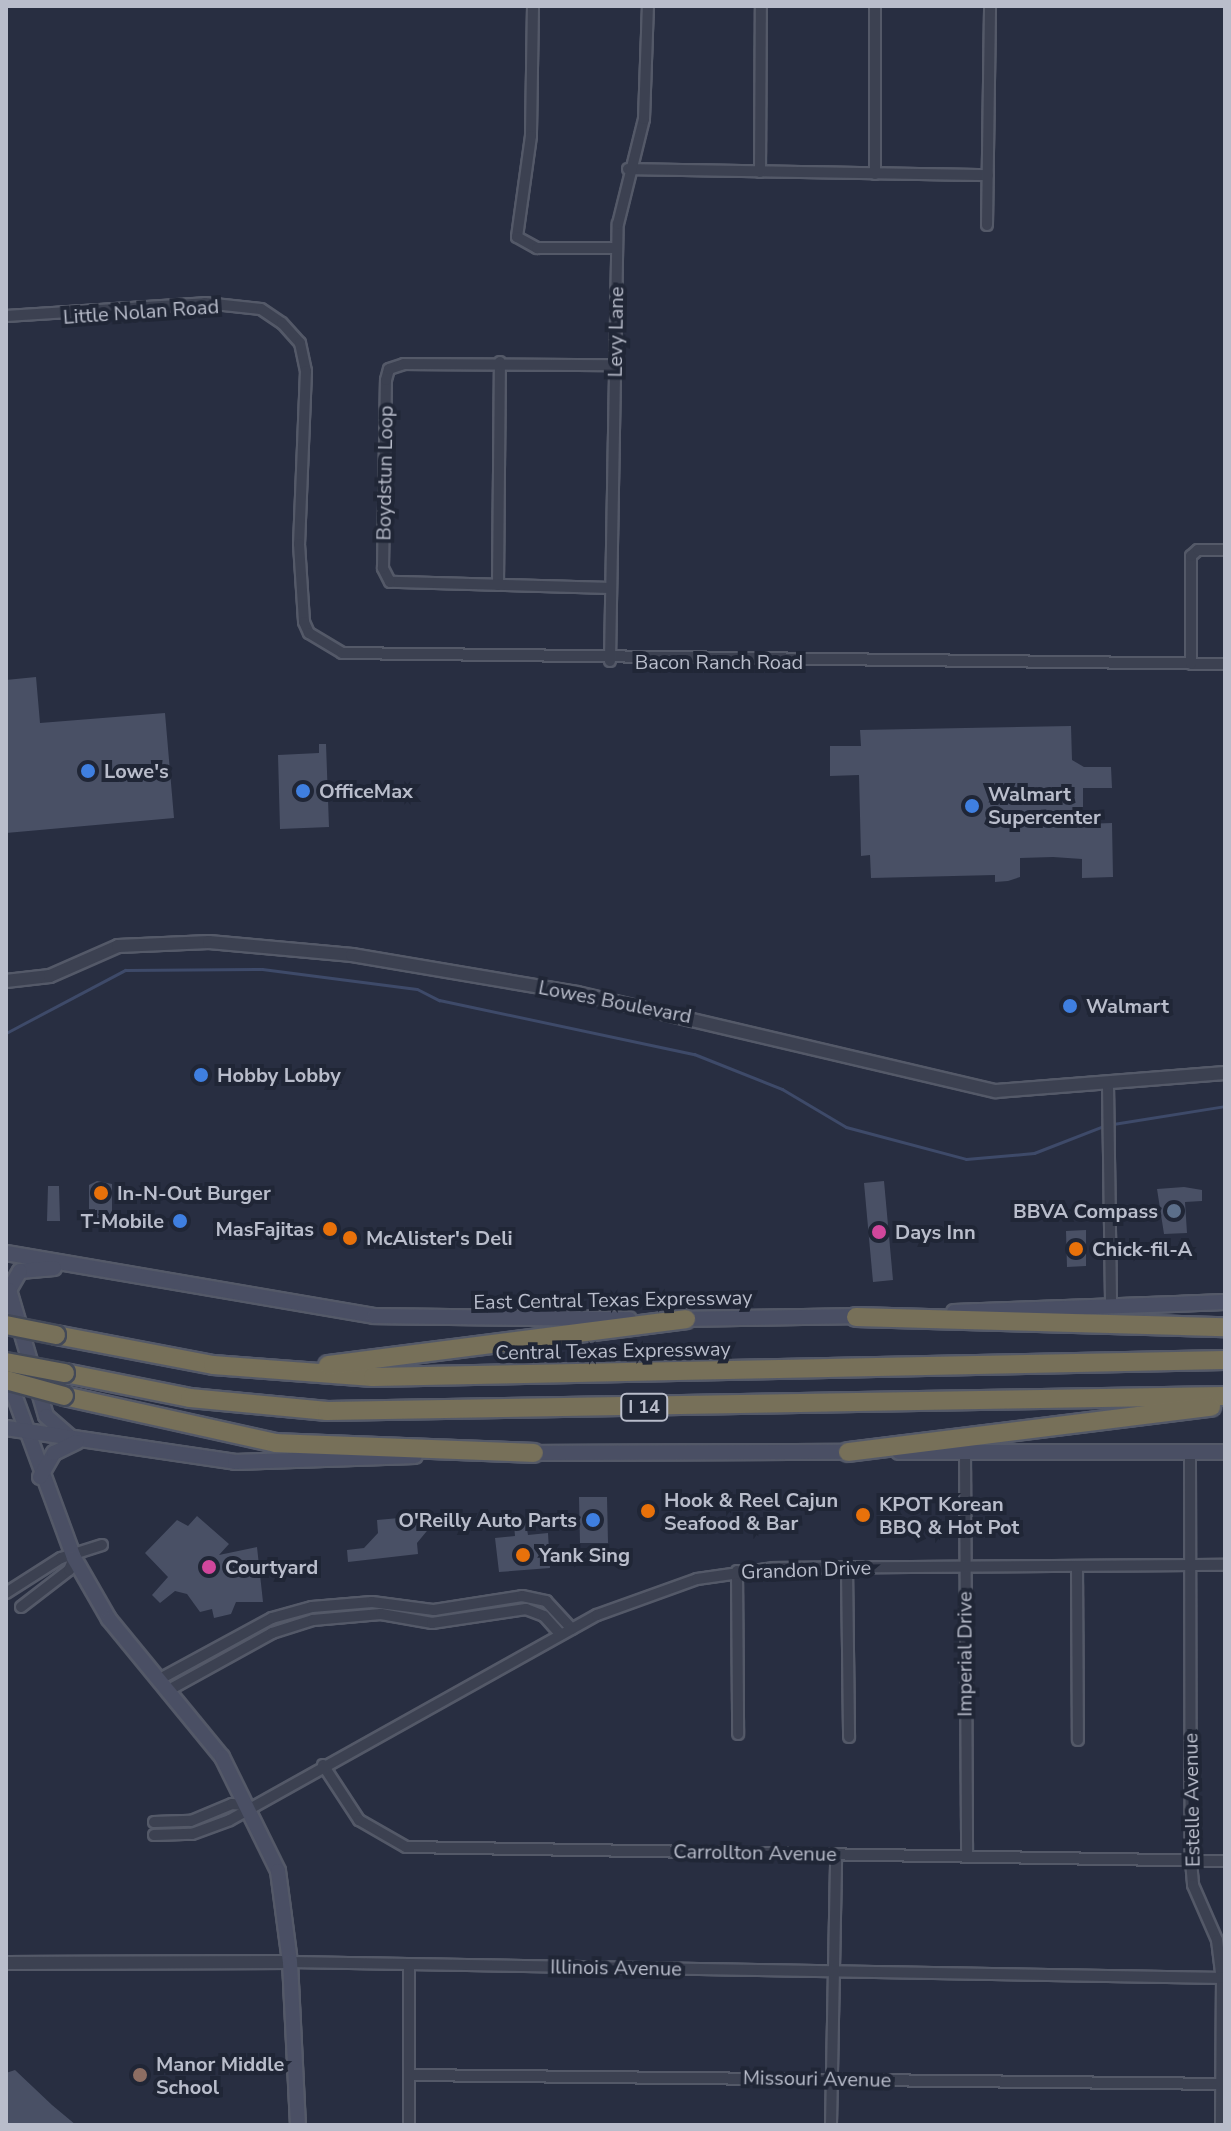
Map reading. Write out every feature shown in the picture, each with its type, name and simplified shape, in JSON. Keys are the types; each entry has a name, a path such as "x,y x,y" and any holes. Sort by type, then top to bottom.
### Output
{"highway":[{"path":"856,1317 1225,1327"},
{"path":"213,1365 393,1360 686,1319"},
{"name":"Central Texas Expressway","path":"6,1325 213,1365 373,1377 1225,1360"},
{"name":"I 14","path":"6,1362 190,1398 327,1411 1225,1396"},
{"path":"6,1380 64,1396 276,1443 534,1453"},
{"path":"848,1452 1225,1405"}],"main road":[{"path":"6,1245 31,1258"},
{"name":"East Central Texas Expressway","path":"6,1253 374,1316 492,1322 856,1317 1225,1302"},
{"path":"77,1442 46,1416 9,1290 20,1271 82,1267"},
{"path":"6,1373 23,1431 74,1558 109,1619 222,1757 250,1805 279,1873 290,1962 298,2125"},
{"path":"6,1428 77,1442 235,1462 534,1453 1225,1452"},
{"path":"40,1477 54,1453 77,1442"}],"street":[{"path":"533,6 531,136 517,237 537,248 617,248"},
{"name":"Levy Lane","path":"610,661 617,248 628,169 646,100 648,6"},
{"path":"760,172 761,6"},
{"path":"875,6 875,174"},
{"path":"987,225 990,6"},
{"path":"628,169 988,175"},
{"name":"Little Nolan Road","path":"6,316 205,303 261,309 282,323 300,343 306,371 299,544"},
{"path":"498,585 500,362"},
{"name":"Boydstun Loop","path":"611,588 396,583 383,568 386,374 404,364 500,362 616,365"},
{"name":"Bacon Ranch Road","path":"299,544 304,622 309,633 342,653 610,661 1225,664"},
{"path":"1191,664 1191,556 1198,550 1225,550"},
{"name":"Lowes Boulevard","path":"6,981 50,976 134,943 269,946 590,995 996,1091 1108,1085 1225,1073"},
{"path":"1108,1085 1111,1305"},
{"name":"Imperial Drive","path":"965,1452 967,1856"},
{"name":"Estelle Avenue","path":"1190,1452 1191,1861 1193,1885 1217,1940 1223,1978 1221,2125"},
{"path":"6,1593 61,1558 74,1558 102,1545"},
{"path":"21,1607 69,1570 74,1558"},
{"name":"Grandon Drive","path":"154,1835 207,1830 572,1629 646,1594 737,1571 1225,1565"},
{"path":"1077,1566 1078,1740"},
{"path":"847,1568 849,1737"},
{"path":"737,1571 738,1734"},
{"path":"163,1686 205,1655 272,1618 312,1607 357,1603 434,1610 512,1597 546,1601 572,1629"},
{"path":"512,1597 513,1610"},
{"path":"357,1603 361,1616"},
{"path":"460,1604 463,1616"},
{"path":"312,1607 313,1620"},
{"path":"163,1686 211,1666 285,1627 313,1620 361,1616 432,1623 513,1610 535,1611 561,1635"},
{"path":"205,1655 211,1666"},
{"name":"Carrollton Avenue","path":"323,1765 359,1820 406,1847 1225,1861"},
{"path":"154,1822 191,1821 232,1804 250,1805"},
{"path":"831,2125 836,1854"},
{"name":"Illinois Avenue","path":"6,1963 290,1962 1223,1978"},
{"path":"409,1964 409,2125"},
{"name":"Missouri Avenue","path":"409,2075 1223,2084"}],"building":[{"name":"Lowe's","path":"36,677 40,723 165,713 174,818 6,833 6,680"},
{"name":"Walmart Supercenter","path":"1071,726 1072,760 1084,767 1111,767 1112,788 1083,788 1083,824 1112,823 1113,877 1082,878 1082,859 1053,857 1020,858 1020,877 1008,881 995,882 995,875 871,878 870,855 861,856 859,775 830,776 830,746 861,746 860,730"},
{"name":"OfficeMax","path":"319,744 326,744 329,827 280,829 278,755 319,753"},
{"name":"In-N-Out Burger","path":"97,1181 112,1184 112,1218 95,1218 95,1209 89,1209 89,1185"},
{"name":"Days Inn","path":"884,1181 893,1280 873,1282 864,1183"},
{"path":"48,1186 59,1186 60,1221 47,1221"},
{"name":"BBVA Compass","path":"1184,1187 1202,1190 1202,1201 1185,1202 1187,1233 1164,1234 1157,1189"},
{"name":"Chick-fil-A","path":"1086,1230 1086,1266 1067,1267 1066,1231"},
{"name":"O'Reilly Auto Parts","path":"579,1497 607,1497 608,1543 580,1543"},
{"path":"444,1514 445,1525 431,1526 417,1543 418,1554 348,1562 347,1550 364,1548 378,1533 377,1520"},
{"name":"Courtyard","path":"197,1516 229,1544 219,1555 257,1547 263,1602 236,1602 231,1614 214,1618 212,1609 200,1612 187,1594 175,1591 160,1603 152,1595 168,1577 145,1553 177,1520 188,1526"},
{"name":"Yank Sing","path":"526,1523 528,1535 548,1533 550,1568 499,1572 495,1538 515,1536 514,1525"},
{"path":"15,2070 76,2125 6,2125 6,2073"}],"waterway":[{"path":"6,1033 125,970 262,969 417,989 439,1000 694,1054 782,1089 846,1127 966,1159 1034,1153 1106,1125"},
{"path":"1113,1124 1225,1106"}],"place":[{"name":"Lowe's","path":"88,771"},
{"name":"OfficeMax","path":"303,791"},
{"name":"Walmart Supercenter","path":"972,806"},
{"name":"Walmart","path":"1070,1006"},
{"name":"Hobby Lobby","path":"201,1075"},
{"name":"In-N-Out Burger","path":"101,1193"},
{"name":"BBVA Compass","path":"1174,1211"},
{"name":"T-Mobile","path":"180,1221"},
{"name":"MasFajitas","path":"330,1229"},
{"name":"Days Inn","path":"879,1232"},
{"name":"McAlister's Deli","path":"350,1238"},
{"name":"Chick-fil-A","path":"1076,1249"},
{"name":"Hook & Reel Cajun Seafood & Bar","path":"648,1511"},
{"name":"KPOT Korean BBQ & Hot Pot","path":"863,1515"},
{"name":"O'Reilly Auto Parts","path":"593,1520"},
{"name":"Yank Sing","path":"523,1555"},
{"name":"Courtyard","path":"209,1567"},
{"name":"Manor Middle School","path":"140,2075"}]}
